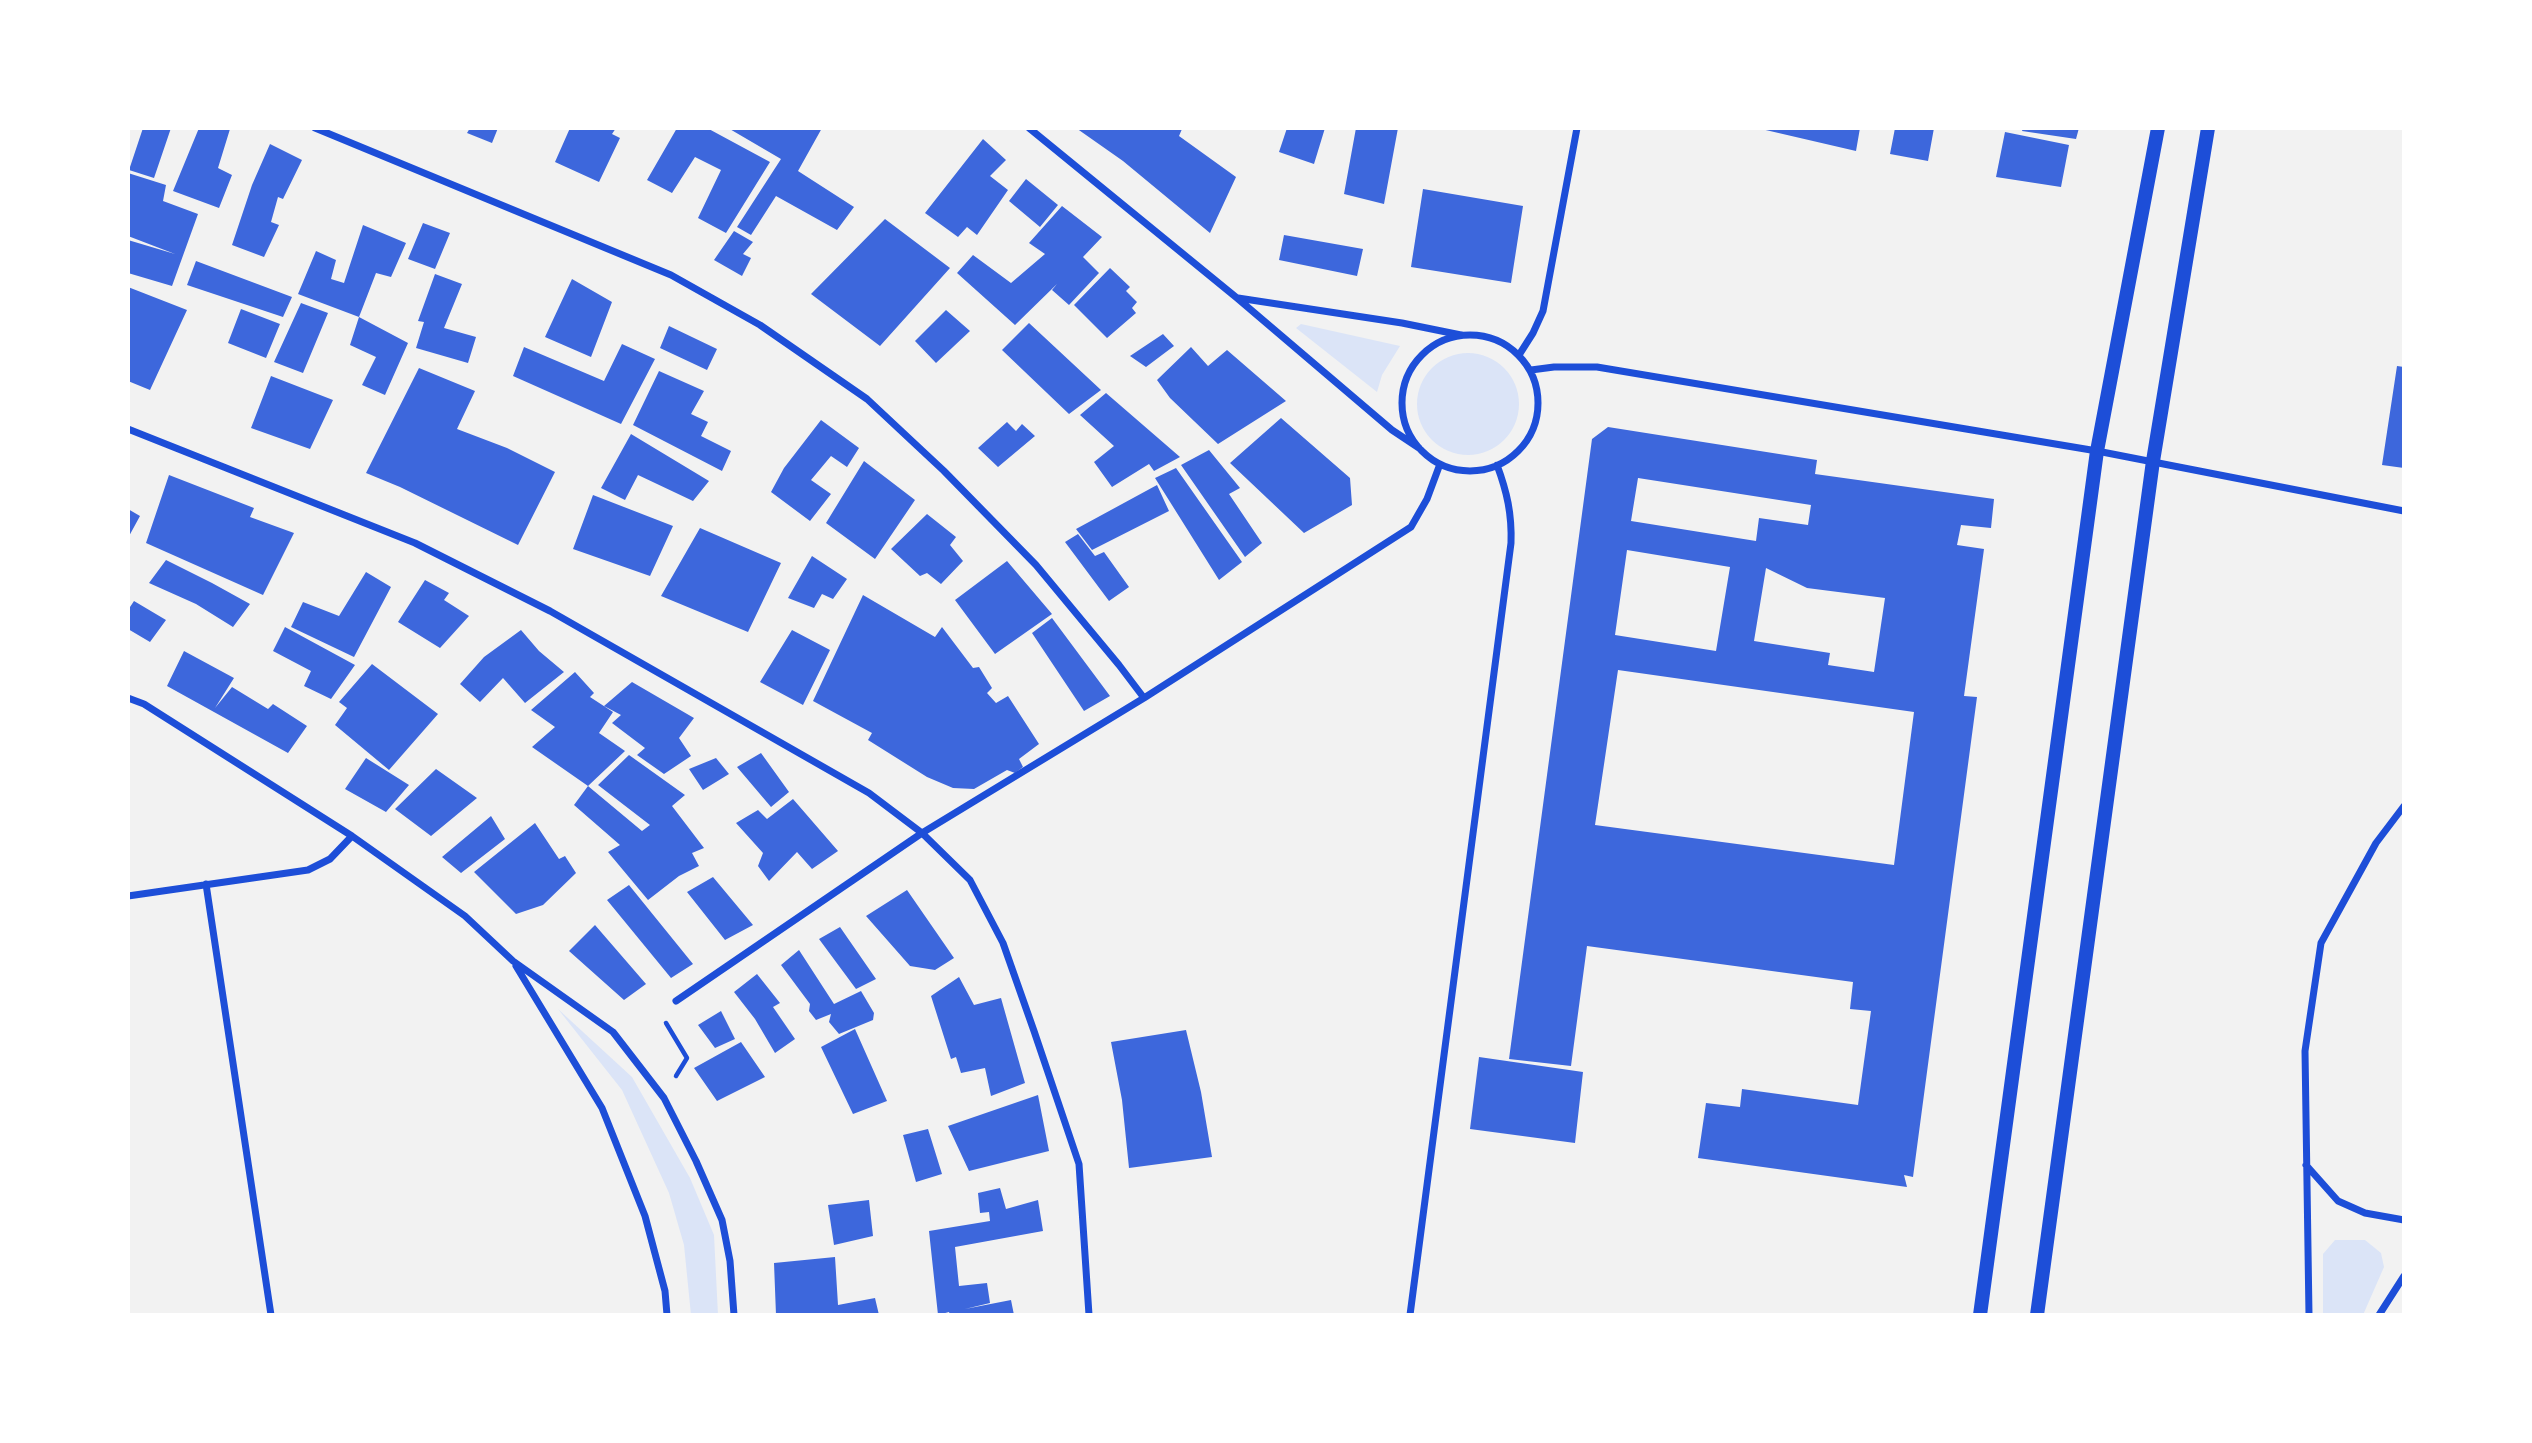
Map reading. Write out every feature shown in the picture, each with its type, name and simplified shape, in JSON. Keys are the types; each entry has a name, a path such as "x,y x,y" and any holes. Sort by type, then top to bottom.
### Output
{"main road":[{"path":"1980,1315 2097,451 2158,128"},
{"path":"2037,1315 2153,461 2208,128"}],"street":[{"path":"315,128 671,275 760,325 867,399 944,471 1036,565 1144,698"},
{"path":"1030,128 1392,430 1440,464 1469,471 1497,466 1517,454 1534,427 1539,406 1531,370 1508,346 1487,337 1237,298"},
{"path":"1519,355 1543,311 1577,128"},
{"path":"1419,448 1408,432 1403,414 1402,391 1405,381 1415,363 1431,346 1462,335"},
{"path":"1531,370 1585,366 2097,451 2404,511"},
{"path":"128,429 415,543 538,605 869,793 922,833 970,880 1003,943 1012,968 1079,1164 1089,1315"},
{"path":"676,1001 922,833 1144,698 1410,527 1427,499 1440,464"},
{"path":"1409,1315 1511,543 1510,505 1497,466"},
{"path":"128,698 144,704 352,836 465,916 513,961 613,1032 664,1098 722,1220 730,1261 734,1315"},
{"path":"2309,1315 2305,1051 2321,943 2376,843 2404,806"},
{"path":"128,896 307,870 330,859 352,836"},
{"path":"206,884 271,1315"},
{"path":"513,961 602,1108 645,1216 665,1290 667,1315"},
{"path":"2306,1166 2338,1201 2365,1213 2404,1220"},
{"path":"2379,1315 2404,1276"}],"path":[{"path":"664,1098 687,1058 663,1016 676,1001"}],"shaded area":[{"path":"1301,324 1400,346 1382,375 1377,392 1296,328"},
{"path":"1468,353 1488,357 1504,368 1515,384 1519,404 1515,424 1504,440 1488,451 1468,455 1448,451 1432,440 1421,424 1417,404 1421,384 1432,368 1448,357"},
{"path":"558,1009 632,1077 690,1178 714,1235 718,1315 691,1315 684,1245 669,1193 622,1090"},
{"path":"2335,1240 2365,1240 2381,1253 2384,1267 2363,1315 2323,1315 2323,1254"}],"building":[{"path":"143,128 171,128 154,178 129,170"},
{"path":"199,128 230,129 218,168 232,175 219,208 173,191"},
{"path":"470,128 498,128 492,143 467,133"},
{"path":"570,128 616,128 612,134 620,138 599,182 555,162"},
{"path":"677,128 707,128 770,162 726,233 698,218 721,170 695,157 672,193 647,180"},
{"path":"728,128 822,128 798,171 854,207 837,230 776,196 751,235 737,227 781,159"},
{"path":"1076,128 1182,129 1179,136 1236,177 1210,233 1123,161"},
{"path":"1287,128 1325,128 1314,164 1279,152"},
{"path":"1356,128 1398,128 1384,204 1344,194"},
{"path":"1757,128 1860,128 1856,151"},
{"path":"1895,128 1934,128 1928,161 1890,154"},
{"path":"2023,128 2079,128 2076,139 2022,131"},
{"path":"2005,132 2069,145 2061,187 1996,177"},
{"path":"983,139 1006,160 990,176 1008,190 977,235 967,227 958,237 925,213"},
{"path":"270,144 302,160 283,199 278,197 271,222 279,225 264,257 232,245 252,185"},
{"path":"128,173 166,185 163,201 198,214 172,286 128,273 128,240 175,254 128,236"},
{"path":"1026,179 1058,205 1040,227 1009,201"},
{"path":"1423,189 1523,206 1511,283 1411,267"},
{"path":"1062,206 1102,237 1083,257 1099,273 1069,305 1052,290 1057,284 1015,325 957,273 973,255 1011,283 1045,254 1029,243"},
{"path":"885,219 950,268 880,346 811,294"},
{"path":"423,223 450,233 435,269 408,259"},
{"path":"363,225 406,243 391,277 376,273 359,317 298,294 316,251 336,260 331,279 344,283"},
{"path":"734,231 753,242 743,254 751,258 742,276 714,260"},
{"path":"1284,235 1363,249 1357,276 1279,260"},
{"path":"196,261 292,297 283,317 187,285"},
{"path":"1110,268 1130,287 1126,291 1137,302 1132,308 1136,313 1107,338 1074,305"},
{"path":"435,274 462,284 444,328 476,337 468,363 416,348 424,322 418,321"},
{"path":"572,279 612,302 591,357 545,337"},
{"path":"128,287 187,310 150,390 128,381"},
{"path":"301,303 328,313 303,373 274,362"},
{"path":"241,309 280,324 266,358 228,343"},
{"path":"946,310 970,331 936,363 915,341"},
{"path":"359,317 408,343 385,395 362,385 376,357 350,345"},
{"path":"1029,323 1101,390 1069,414 1002,350"},
{"path":"669,326 717,349 707,370 660,348"},
{"path":"1163,334 1174,346 1146,367 1130,356"},
{"path":"622,344 655,359 621,424 513,376 524,347 604,381"},
{"path":"1191,347 1208,366 1227,350 1286,401 1218,444 1170,398 1157,380"},
{"path":"2397,366 2404,367 2404,468 2382,465"},
{"path":"419,368 475,391 457,429 507,448 555,472 518,545 366,473"},
{"path":"659,371 704,391 691,414 708,422 701,436 731,451 722,471 633,425"},
{"path":"271,376 333,400 310,449 251,428"},
{"path":"1106,393 1180,457 1154,471 1149,464 1112,487 1094,462 1114,446 1080,415"},
{"path":"1281,418 1350,478 1352,505 1304,533 1230,463"},
{"path":"821,420 859,448 847,467 831,456 811,480 831,494 810,521 771,492 784,468"},
{"path":"1007,422 1016,431 1022,424 1035,436 998,467 978,448"},
{"path":"1608,427 1817,460 1815,474 1994,499 1991,528 1961,525 1957,545 1984,549 1964,696 1977,697 1913,1177 1904,1175 1907,1187 1698,1158 1706,1103 1740,1107 1742,1089 1858,1105 1871,1011 1850,1009 1853,982 1587,946 1571,1066 1509,1059 1592,439","holes":["1638,478 1811,505 1808,525 1759,518 1756,541 1631,521","1627,550 1730,567 1716,651 1615,635","1766,568 1807,588 1885,598 1874,672 1828,665 1830,653 1754,641","1618,670 1914,712 1894,865 1595,825"]},
{"path":"631,434 709,481 693,501 638,475 625,500 601,488"},
{"path":"1209,450 1240,488 1229,494 1262,543 1245,557 1181,465"},
{"path":"864,461 915,500 875,559 826,523"},
{"path":"1176,468 1242,562 1219,580 1155,478"},
{"path":"169,475 254,508 250,517 294,533 263,595 146,543"},
{"path":"1157,485 1169,511 1092,550 1076,529"},
{"path":"593,495 673,526 650,576 573,549"},
{"path":"128,509 140,516 128,538"},
{"path":"927,514 956,537 950,545 963,561 941,584 927,573 920,576 891,549"},
{"path":"700,528 781,563 748,632 661,596"},
{"path":"1078,534 1095,556 1104,552 1129,587 1109,601 1065,542"},
{"path":"812,556 847,579 833,599 822,594 814,608 788,598"},
{"path":"166,560 250,604 233,627 196,604 149,583"},
{"path":"1007,561 1052,614 995,654 955,600"},
{"path":"366,572 391,587 354,657 291,627 303,602 339,616"},
{"path":"425,580 449,593 444,600 469,616 440,648 398,622"},
{"path":"863,595 935,637 942,627 973,668 979,667 992,688 987,693 996,703 1008,696 1039,744 1019,759 1023,767 1015,773 1007,770 974,789 953,788 927,777 868,740 872,733 813,701"},
{"path":"134,601 166,620 150,642 128,629 128,610"},
{"path":"1052,618 1110,696 1084,711 1032,633"},
{"path":"285,627 355,665 331,699 304,686 311,671 273,651"},
{"path":"521,630 539,651 564,672 525,703 503,678 480,702 460,684 484,657"},
{"path":"792,630 830,650 803,705 760,682"},
{"path":"184,651 234,678 215,708 232,687 268,709 273,704 307,726 288,753 167,686"},
{"path":"372,664 438,714 389,770 335,725 347,708 339,702"},
{"path":"575,672 594,693 590,697 613,712 599,733 625,751 588,786 532,747 555,727 531,710"},
{"path":"632,682 694,718 679,738 691,756 664,774 637,755 645,748 612,723 621,715 604,706"},
{"path":"761,753 789,792 771,807 737,767"},
{"path":"629,755 685,795 672,806 704,848 692,853 699,866 679,876 648,900 608,852 620,845 574,805 588,786 642,831 650,825 598,785"},
{"path":"366,758 409,785 386,812 345,789"},
{"path":"716,758 729,774 703,790 689,769"},
{"path":"436,769 477,798 431,836 395,809"},
{"path":"793,799 838,851 812,869 797,852 769,881 758,866 763,853 736,823 758,810 767,819"},
{"path":"491,816 505,839 461,873 442,857"},
{"path":"535,823 559,859 565,856 576,873 543,905 516,914 474,872"},
{"path":"713,877 753,925 725,940 687,892"},
{"path":"629,885 693,964 671,978 607,900"},
{"path":"907,890 954,958 935,970 910,966 866,916"},
{"path":"595,925 646,984 624,1000 569,951"},
{"path":"840,927 876,979 856,989 819,939"},
{"path":"799,950 834,1004 861,991 874,1013 873,1020 839,1034 829,1022 831,1014 816,1020 809,1011 810,1004 781,965"},
{"path":"757,974 780,1003 773,1007 795,1039 775,1053 755,1019 734,992"},
{"path":"959,977 974,1005 1001,998 1025,1083 991,1096 985,1068 961,1073 956,1057 951,1059 931,996"},
{"path":"721,1011 735,1039 715,1048 698,1025"},
{"path":"855,1029 887,1101 853,1114 821,1047"},
{"path":"1186,1030 1201,1092 1212,1157 1129,1168 1122,1100 1111,1042"},
{"path":"741,1042 765,1077 717,1101 694,1068"},
{"path":"1479,1057 1583,1072 1575,1143 1470,1129"},
{"path":"1038,1095 1049,1151 969,1171 948,1126"},
{"path":"928,1129 942,1174 916,1182 903,1135"},
{"path":"1000,1188 1006,1209 1038,1200 1043,1231 955,1247 959,1286 987,1283 990,1303 965,1309 1011,1300 1014,1315 950,1315 949,1312 938,1315 929,1231 990,1221 989,1212 980,1213 978,1193"},
{"path":"869,1200 873,1236 834,1245 828,1205"},
{"path":"835,1257 838,1305 875,1298 879,1315 776,1315 774,1263"}]}
